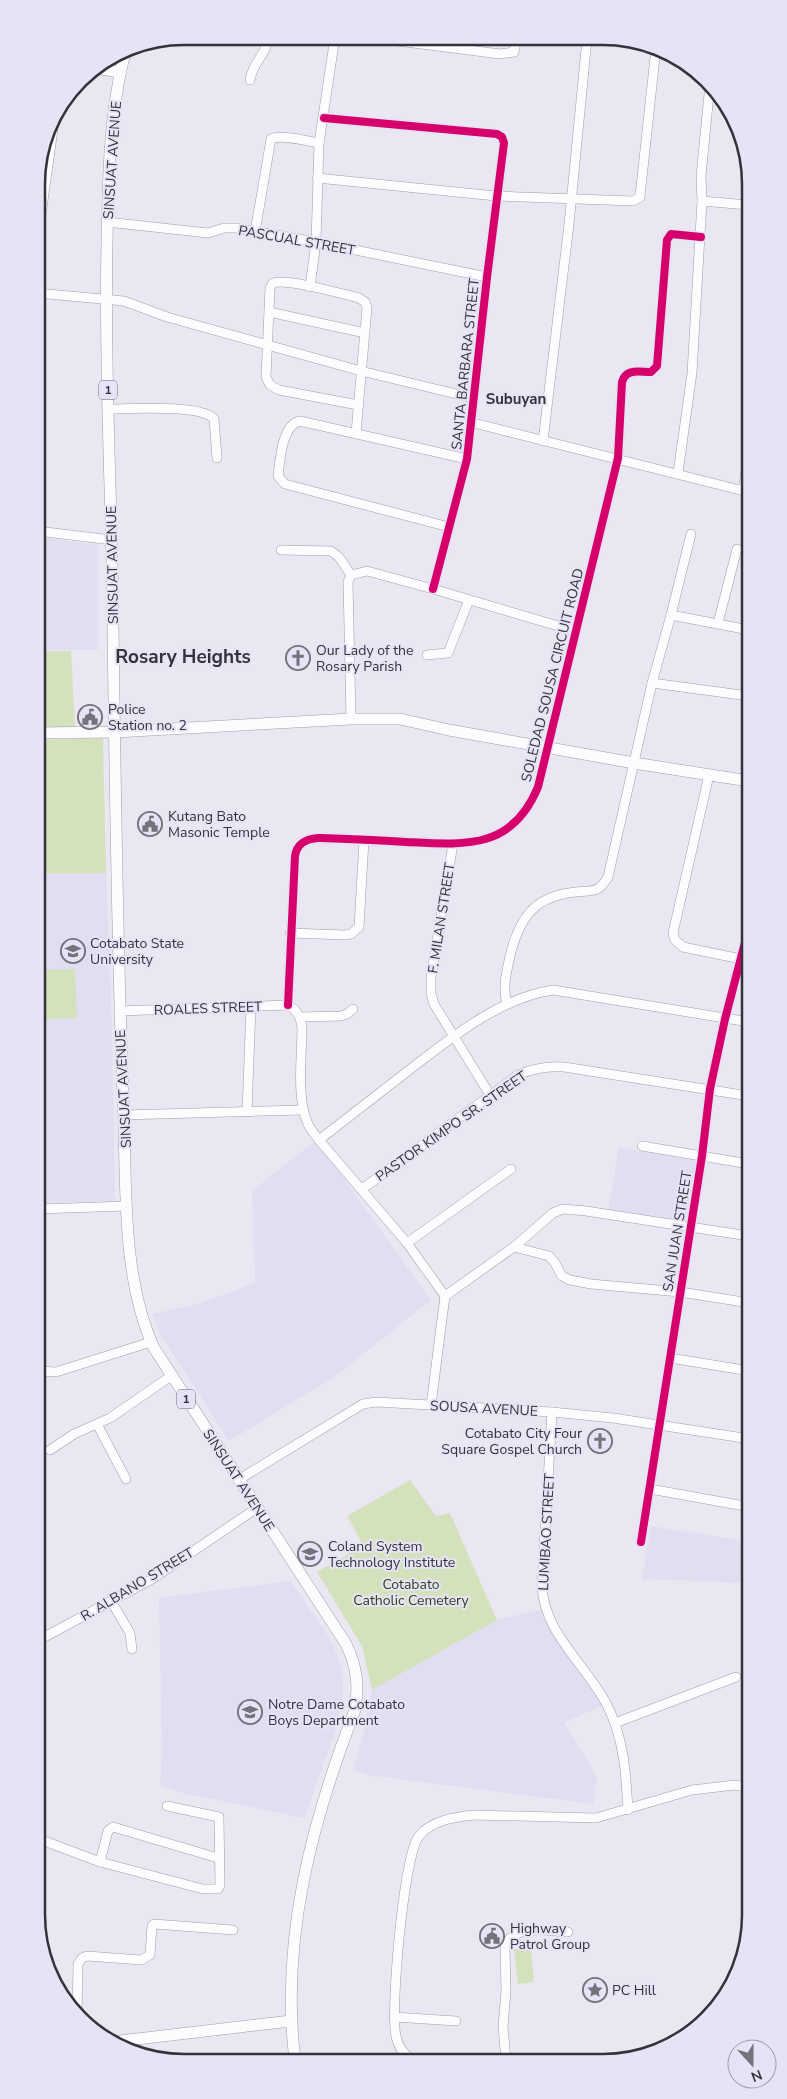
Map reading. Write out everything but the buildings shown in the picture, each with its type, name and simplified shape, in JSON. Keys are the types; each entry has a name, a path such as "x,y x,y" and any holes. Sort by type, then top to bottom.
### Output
{"main road":[{"name":"SINSUAT AVENUE","path":"123,59 110,149 106,300 112,540 119,1012 130,1256 135,1294 151,1342 238,1480 346,1644 354,1661 358,1690 355,1710 312,1842 300,1896 292,1970 291,2021 294,2054"},
{"path":"105,70 120,72"},
{"path":"45,733 115,732 351,719 400,719 449,730 742,781"},
{"path":"125,2040 291,2021"}],"street":[{"path":"250,80 252,67 267,45"},
{"path":"310,287 316,242 319,143 333,45"},
{"path":"429,45 500,54 514,52 516,45"},
{"path":"543,441 572,198 586,45"},
{"path":"317,178 496,196 633,201 640,197 655,56"},
{"path":"678,473 692,373 701,237 701,176 709,95"},
{"name":"SANTA BARBARA STREET","path":"324,118 497,134 503,140 504,149 486,277 467,459 433,589"},
{"path":"255,232 271,139 274,137 319,143"},
{"path":"45,187 51,146"},
{"path":"702,201 742,204"},
{"name":"PASCUAL STREET","path":"107,222 208,233 224,228 255,232 316,242 486,277"},
{"name":"SOLEDAD SOUSA CIRCUIT ROAD","path":"303,1110 294,1011 290,933 296,851 307,839 318,838 453,844 480,842 509,829 533,801 618,458 623,378 630,371 651,372 657,366 667,240 672,234 701,237"},
{"path":"356,433 367,308 365,302 359,298 310,287 279,281 273,283 270,288 266,377 270,385 279,390 358,405"},
{"path":"45,294 124,301 167,317 361,371 473,398"},
{"path":"269,312 365,333"},
{"path":"109,410 176,409 210,414 214,419 217,458"},
{"path":"449,527 284,484 278,476 287,432 291,425 300,421 467,459"},
{"path":"470,422 742,490"},
{"path":"45,532 112,540"},
{"path":"507,1004 504,988 505,978 515,937 526,915 536,904 564,893 592,891 601,888 608,877 652,683 691,534"},
{"path":"718,623 737,549"},
{"path":"281,550 331,551 339,557 351,575"},
{"path":"351,575 367,571 575,631"},
{"path":"351,575 348,582 347,596 351,719"},
{"path":"427,655 444,655 448,653 469,600"},
{"path":"671,615 742,629"},
{"path":"652,683 742,695"},
{"path":"709,775 673,933 675,940 683,947 741,959"},
{"path":"290,933 344,935 356,932 360,924 364,840"},
{"name":"F. MILAN STREET","path":"453,844 431,977 431,993 434,1004 490,1095"},
{"name":"SAN JUAN STREET","path":"641,1542 702,1156 710,1089 725,1019 742,955"},
{"path":"319,1140 454,1036 524,996 553,990 742,1021"},
{"path":"247,1112 251,1006"},
{"name":"ROALES STREET","path":"119,1012 251,1006 341,1016 353,1009"},
{"name":"PASTOR KIMPO SR. STREET","path":"362,1189 518,1075 531,1069 548,1066 564,1067 742,1095"},
{"path":"124,1115 303,1110 308,1124 319,1140 407,1243 445,1296 431,1406"},
{"path":"642,1146 742,1163"},
{"path":"407,1243 511,1169"},
{"path":"45,1209 128,1206"},
{"path":"445,1296 514,1247 544,1219 554,1212 563,1209 742,1235"},
{"path":"514,1247 549,1256 555,1262 562,1276 570,1280 591,1284 680,1292 742,1302"},
{"path":"45,1371 56,1372 151,1342"},
{"path":"670,1358 742,1370"},
{"path":"50,1450 74,1434 110,1418 171,1376"},
{"name":"SOUSA AVENUE","path":"238,1480 363,1404 376,1402 552,1412 660,1424 742,1438"},
{"name":"LUMIBAO STREET","path":"552,1412 542,1583 544,1603 553,1625 602,1696 615,1722 624,1761 628,1810"},
{"path":"96,1424 126,1480"},
{"path":"650,1490 742,1506"},
{"name":"R. ALBANO STREET","path":"45,1637 152,1579 257,1508"},
{"path":"112,1601 130,1633 132,1649"},
{"path":"615,1722 736,1678"},
{"path":"405,2054 399,2046 395,2030 397,1964 410,1858 418,1836 428,1828 440,1821 458,1816 596,1818 692,1790 735,1785 742,1786"},
{"path":"45,1841 100,1862 214,1890 218,1889 220,1885 218,1858 219,1817 168,1806"},
{"path":"100,1862 108,1831 113,1827 218,1858"},
{"path":"77,2003 78,1964 82,1958 86,1956 141,1960 147,1958 150,1955 152,1926 154,1924 233,1930"},
{"path":"506,2054 504,2027 506,1991 505,1947 507,1941 517,1933 525,1931 568,1932"},
{"path":"394,2017 456,2021"}],"shaded area":[{"path":"45,538 98,545 98,650 45,650"},
{"path":"106,873 112,1027 115,1201 45,1203 45,874"},
{"path":"316,1140 431,1300 333,1378 229,1441 162,1337 152,1314 198,1304 255,1283 252,1191"},
{"path":"619,1147 696,1161 685,1226 608,1212"},
{"path":"651,1526 742,1541 742,1583 642,1579"},
{"name":"Notre Dame Cotabato Boys Department","path":"291,1581 331,1640 342,1668 343,1695 336,1730 304,1818 183,1793 160,1786 162,1754 159,1598"},
{"path":"542,1609 550,1630 603,1706 564,1722 597,1777 593,1804 367,1775 353,1770 364,1732 372,1690 497,1620"}],"green space":[{"path":"45,651 71,651 75,727 45,728"},
{"path":"103,738 106,873 45,874 45,740"},
{"path":"75,969 77,1018 45,1020 45,970"},
{"name":"Cotabato Catholic Cemetery","path":"410,1480 436,1516 450,1513 497,1620 372,1690 362,1646 317,1572 363,1545 347,1516"},
{"path":"531,1948 534,1982 518,1984 514,1949"}],"cycle path":[{"path":"324,118 497,134 502,137 504,143 467,459 433,589"},
{"path":"288,1005 295,856 303,842 318,838 448,844 467,843 500,833 515,823 527,808 538,787 618,458 622,382 630,373 638,371 651,372 657,366 667,240 671,234 701,237"},
{"path":"641,1542 702,1156 710,1089 725,1019 742,954"}],"place":[{"name":"Our Lady of the Rosary Parish","path":"298,658"},
{"name":"Police Station no. 2","path":"90,717"},
{"name":"Kutang Bato Masonic Temple","path":"150,824"},
{"name":"Cotabato State University","path":"73,951"},
{"name":"Cotabato City Four Square Gospel Church","path":"600,1441"},
{"name":"Coland System Technology Institute","path":"310,1554"},
{"name":"Notre Dame Cotabato Boys Department","path":"250,1712"},
{"name":"Highway Patrol Group","path":"492,1936"},
{"name":"PC Hill","path":"595,1990"}],"district":[{"name":"Subuyan","path":"516,399"},
{"name":"Rosary Heights","path":"183,656"}]}
